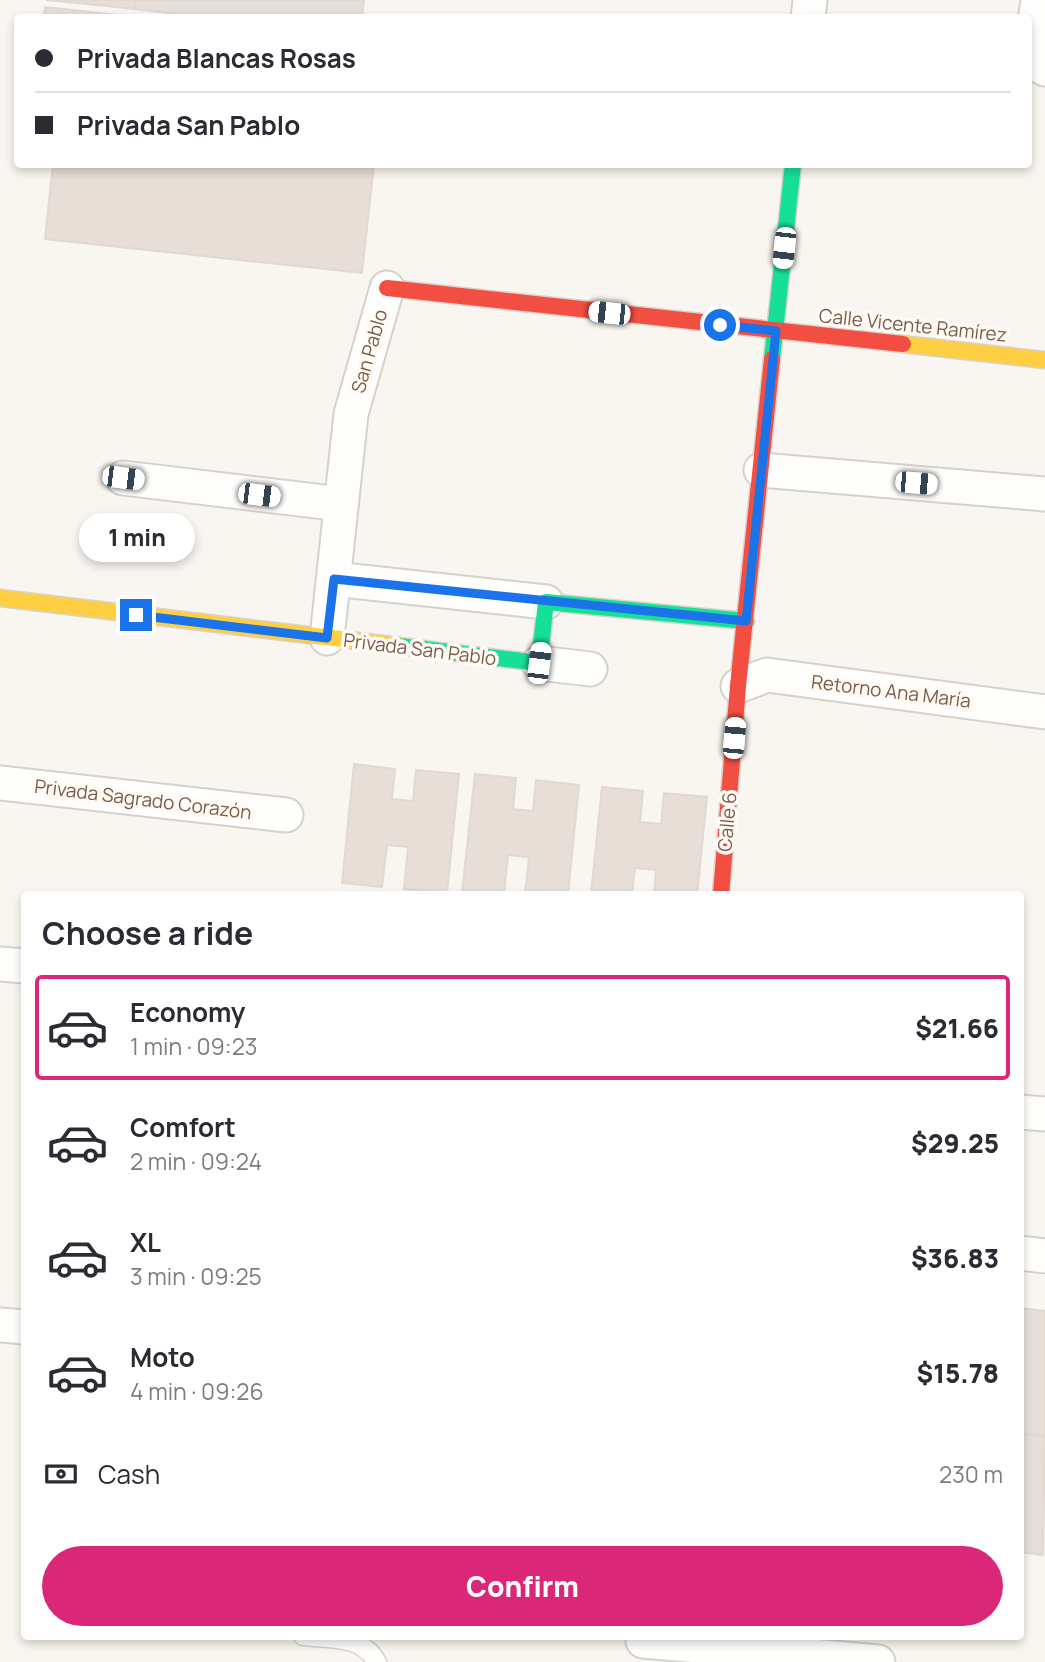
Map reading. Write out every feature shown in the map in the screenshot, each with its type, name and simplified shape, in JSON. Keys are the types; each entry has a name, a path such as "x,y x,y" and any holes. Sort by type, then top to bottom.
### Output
{"street":[{"path":"1038,0 1034,52 1035,61 1045,69"},
{"name":"Calle 6","path":"721,891 738,685 793,168"},
{"name":"Calle Vicente Ramírez","path":"387,288 1045,360"},
{"name":"San Pablo","path":"341,504 351,414 387,288"},
{"path":"761,470 1045,494"},
{"path":"123,478 341,504 327,638"},
{"path":"334,579 547,603 746,621"},
{"name":"Privada San Pablo","path":"0,598 539,663"},
{"path":"547,603 539,663 590,669"},
{"name":"Retorno Ana María","path":"738,685 767,675 1045,712"},
{"name":"Privada Sagrado Corazón","path":"0,782 286,816"},
{"path":"0,964 21,966"},
{"path":"1024,1112 1045,1114"},
{"path":"1024,1253 1045,1256"},
{"path":"0,1325 21,1327"},
{"path":"642,1646 878,1662"}],"lane":[{"path":"345,1640 366,1646 377,1662"}],"building":[{"path":"46,0 136,0 135,9"},
{"path":"136,0 364,0 362,14 178,14 135,9"},
{"path":"45,7 109,14 44,14"},
{"path":"53,168 374,168 362,273 45,239"},
{"path":"354,764 395,769 392,799 413,801 416,770 459,774 447,891 404,889 408,847 387,845 382,887 342,883"},
{"path":"475,774 516,778 513,809 533,811 536,780 579,785 568,891 525,891 529,857 508,855 504,891 462,891"},
{"path":"602,787 643,791 640,822 661,824 664,793 707,797 697,891 654,891 656,870 635,868 632,891 591,891"},
{"path":"1024,1308 1045,1311 1045,1436 1024,1433"},
{"path":"1024,1433 1045,1436 1043,1555 1024,1553"}],"traffic: fast":[{"path":"772,359 793,168"},
{"path":"399,646 539,663 546,602 746,621"}],"traffic: slow":[{"path":"903,344 1045,360"},
{"path":"0,598 399,646"}],"traffic: jam":[{"path":"387,288 903,344"},
{"path":"721,891 738,686 772,359"}],"route":[{"path":"136,615 327,638 334,579 547,603 746,621 776,331 720,325"}]}
